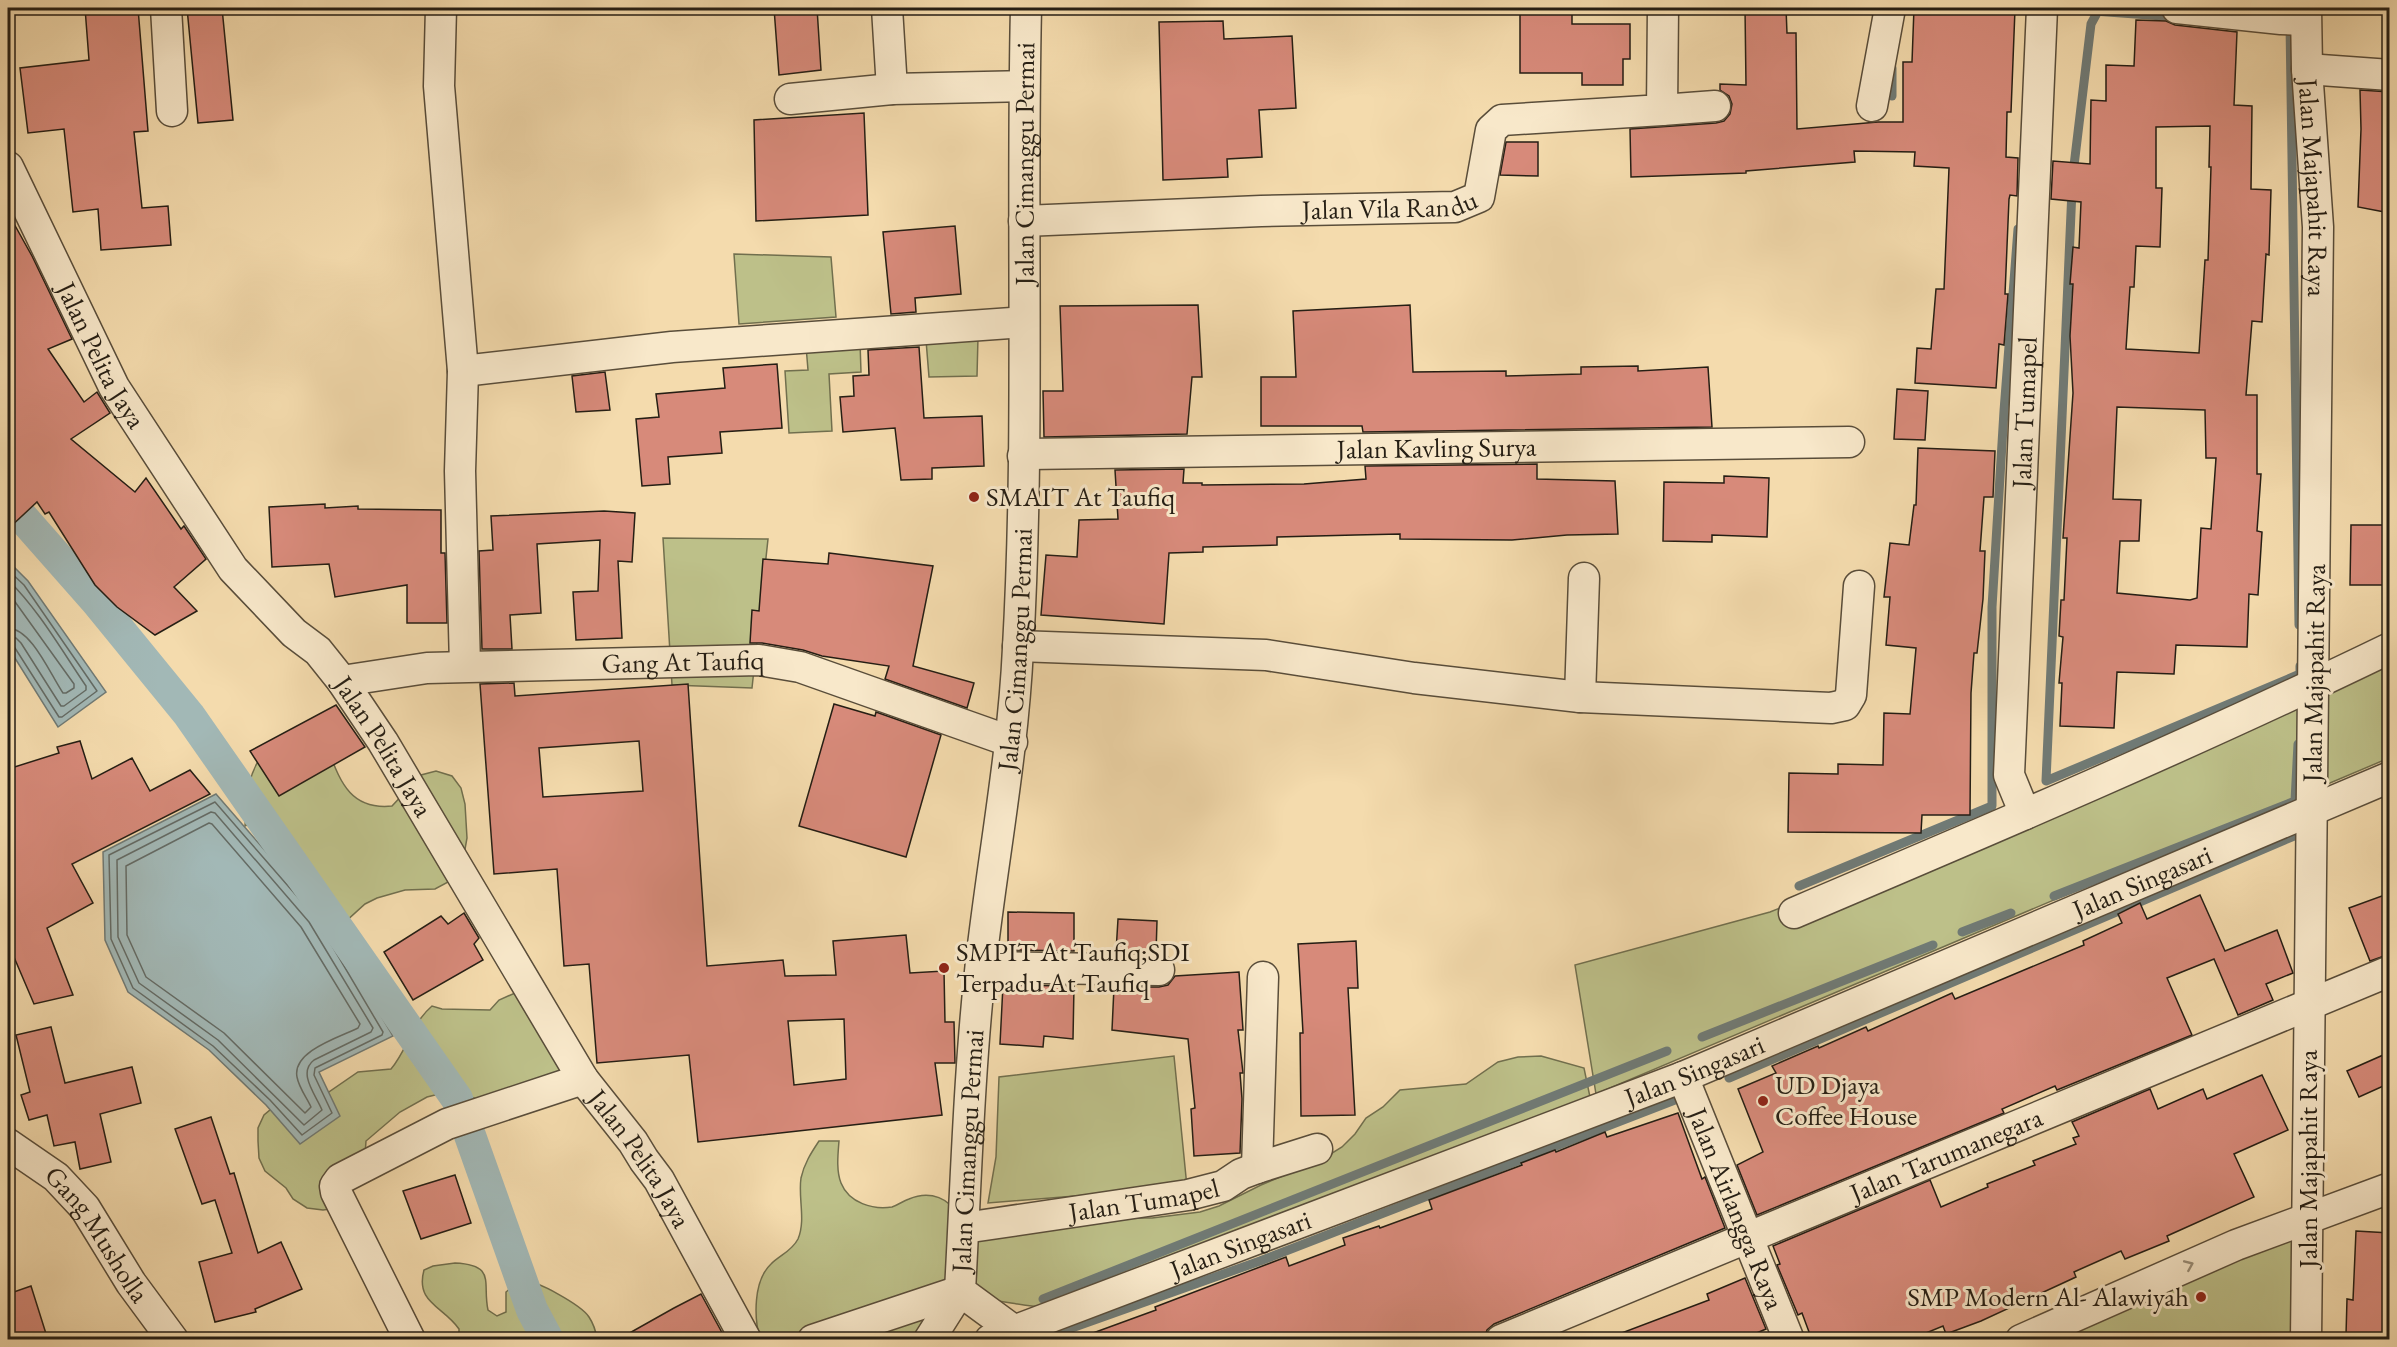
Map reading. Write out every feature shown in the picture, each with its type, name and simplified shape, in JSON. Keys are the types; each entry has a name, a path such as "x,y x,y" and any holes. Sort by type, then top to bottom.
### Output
{"street":[{"path":"166,8 172,111"},
{"path":"441,8 439,86 463,371 460,471 465,666"},
{"path":"888,8 892,89"},
{"name":"Jalan Cimanggu Permai","path":"929,1340 960,1292 971,1078 981,967 990,884 1012,742 1018,646 1023,456 1026,8"},
{"path":"1663,8 1662,110 1716,106"},
{"path":"1872,106 1890,8"},
{"path":"2177,8 2296,17"},
{"name":"Jalan Tumapel","path":"2025,814 2009,776 2042,9"},
{"name":"Jalan Majapahit Raya","path":"2296,17 2307,69 2318,227 2306,1340"},
{"path":"2307,69 2390,75"},
{"path":"790,99 892,89 1024,86"},
{"name":"Jalan Vila Randu","path":"1024,221 1261,211 1455,207 1479,197 1491,130 1502,120 1662,110"},
{"name":"Jalan Pelita Jaya","path":"8,167 114,387 232,569 294,633 318,651 342,681 383,742 583,1079 633,1142 659,1180 746,1340"},
{"path":"463,371 672,347 1024,322"},
{"name":"Jalan Kavling Surya","path":"1023,456 1028,454 1849,442"},
{"path":"1580,697 1584,578"},
{"path":"1018,646 1266,655 1414,678 1580,697 1825,708 1845,705 1853,687 1859,586"},
{"path":"1794,912 2025,814 2390,648"},
{"name":"Gang At Taufiq","path":"342,681 427,668 465,666 713,660 780,662 1012,742"},
{"name":"Jalan Singasari","path":"1004,1333 1683,1077 2390,777"},
{"path":"981,967 1159,970"},
{"name":"Jalan Tarumanegara","path":"1501,1340 2390,971"},
{"path":"1257,1168 1263,977"},
{"name":"Jalan Airlangga Raya","path":"1683,1077 1790,1340"},
{"path":"410,1340 335,1186 340,1179 447,1124 583,1079"},
{"name":"Gang Musholla","path":"8,1144 56,1177 85,1208 131,1283 173,1340"},
{"name":"Jalan Tumapel","path":"964,1228 1188,1195 1223,1186 1241,1174 1317,1149"},
{"path":"2020,1340 2172,1272 2309,1217 2390,1188"},
{"name":"Jalan Cimanggu Permai","path":"960,1292 1004,1333"},
{"name":"Jalan Cimanggu Permai","path":"813,1340 960,1292"}],"green space":[{"path":"734,254 831,257 836,317 739,324"},
{"path":"978,337 977,376 929,377 926,340"},
{"path":"860,342 861,372 829,374 832,431 789,433 785,371 808,370 806,346"},
{"path":"663,538 768,539 752,688 672,685"},
{"path":"2389,662 2389,758 1596,1094 1575,965 1770,912"},
{"path":"329,752 344,784 358,799 367,804 392,806 421,775 436,771 452,776 461,788 465,804 467,838 464,855 450,881 435,889 405,890 377,898 365,904 345,922 321,933 282,886 287,872 284,847 272,840 255,821 245,826 250,780 263,754"},
{"path":"515,993 529,998 572,1069 476,1099 455,1090 427,1097 400,1112 366,1141 365,1155 351,1197 338,1208 323,1210 307,1208 293,1199 286,1188 265,1171 259,1158 258,1128 264,1115 276,1105 320,1098 358,1072 391,1069 419,1021 432,1006 442,1009 490,1010 499,1000"},
{"path":"1174,1056 1187,1187 988,1203 996,1157 999,1077"},
{"path":"1541,1056 1584,1068 1590,1097 1051,1307 975,1299 941,1339 892,1339 880,1324 851,1339 760,1339 756,1311 758,1290 765,1271 798,1239 802,1217 801,1178 806,1163 819,1141 839,1141 838,1167 841,1183 850,1196 870,1206 892,1207 925,1195 939,1198 951,1205 959,1218 1152,1218 1200,1212 1219,1206 1261,1185 1321,1160 1342,1147 1366,1118 1383,1107 1400,1090 1466,1084 1498,1062 1518,1057"},
{"path":"2294,1234 2292,1339 2077,1339 2076,1323"},
{"path":"455,1263 477,1267 482,1272 485,1277 488,1310 497,1316 506,1312 506,1292 522,1281 529,1282 558,1294 578,1306 592,1322 597,1339 459,1339 459,1329 427,1297 422,1281 424,1270 433,1266"}],"water":[{"path":"8,561 28,581 106,692 58,727 8,647"},
{"path":"216,794 320,914 393,1036 319,1072 340,1116 300,1144 266,1105 209,1050 128,992 105,940 103,852"}],"building":[{"path":"85,8 138,8 148,131 134,132 142,208 168,206 171,245 101,250 98,209 73,212 64,129 28,133 20,68 89,60"},
{"path":"187,8 222,8 233,120 198,123"},
{"path":"774,8 817,8 821,70 779,75"},
{"path":"1745,8 1786,8 1787,33 1796,33 1797,129 1903,122 1903,62 1912,62 1914,8 2015,9 2011,112 2007,112 2006,157 2018,158 2017,196 2010,195 2009,199 2005,294 2008,294 2004,345 1999,344 1996,388 1915,383 1917,348 1931,349 1936,289 1944,289 1949,168 1914,166 1915,152 1854,151 1855,162 1746,171 1746,173 1631,177 1630,129 1716,123 1724,121 1730,114 1732,104 1729,96 1720,90 1720,84 1746,85"},
{"path":"1520,11 1572,11 1572,24 1630,24 1630,59 1623,59 1623,85 1582,85 1582,73 1520,73"},
{"path":"2136,20 2166,21 2175,25 2237,32 2234,105 2252,106 2251,189 2271,190 2269,255 2266,254 2262,322 2252,321 2246,395 2257,395 2257,474 2261,474 2257,531 2262,532 2258,595 2249,594 2247,647 2176,645 2174,674 2117,672 2114,728 2060,726 2062,683 2059,683 2063,637 2059,636 2061,600 2064,600 2067,538 2063,538 2073,393 2070,336 2073,284 2070,284 2073,247 2079,248 2081,202 2051,199 2053,161 2090,164 2091,100 2106,101 2106,65 2134,66","holes":["2210,126 2208,260 2205,260 2199,353 2126,349 2130,287 2134,287 2136,246 2160,247 2162,188 2156,188 2156,127","2117,407 2205,410 2206,458 2216,458 2211,529 2201,528 2197,598 2190,600 2117,593 2120,541 2139,541 2141,500 2113,499"]},
{"path":"1223,21 1224,39 1292,36 1296,108 1259,110 1262,157 1227,159 1228,177 1163,180 1159,22"},
{"path":"2360,90 2390,92 2390,213 2358,207"},
{"path":"864,113 868,215 756,221 754,120"},
{"path":"1506,142 1538,142 1538,176 1500,175"},
{"path":"8,213 32,256 72,339 48,349 84,402 97,392 110,413 71,439 135,492 146,478 181,529 184,526 206,559 174,587 197,611 155,635 117,607 95,585 49,512 45,514 37,502 8,529"},
{"path":"955,226 961,294 915,298 916,312 891,314 883,232"},
{"path":"1198,305 1202,377 1192,377 1187,434 1044,437 1043,391 1063,391 1060,306"},
{"path":"1410,305 1413,372 1506,371 1506,376 1581,374 1581,367 1638,366 1638,371 1708,367 1712,427 1363,432 1362,426 1261,426 1261,377 1296,377 1293,311"},
{"path":"919,347 924,418 982,416 984,466 932,468 932,479 901,480 895,428 843,432 840,397 854,396 853,376 869,375 868,350"},
{"path":"777,364 782,428 720,432 722,453 668,457 670,484 642,486 636,419 659,417 656,394 725,388 723,368"},
{"path":"605,372 610,410 576,412 572,376"},
{"path":"1897,389 1928,391 1925,440 1894,439"},
{"path":"1918,448 1995,451 1993,497 1984,497 1980,551 1985,551 1983,599 1977,653 1974,653 1971,693 1970,815 1922,815 1921,833 1788,832 1789,773 1838,774 1838,764 1883,765 1884,713 1910,714 1916,648 1886,645 1890,597 1884,597 1890,543 1909,545 1914,505 1916,505"},
{"path":"1537,464 1537,479 1615,481 1618,534 1567,535 1512,540 1400,539 1400,534 1277,537 1277,545 1203,547 1203,552 1169,553 1164,624 1041,615 1046,555 1077,557 1079,520 1118,519 1115,470 1184,469 1183,483 1202,483 1202,485 1304,484 1366,479 1365,466"},
{"path":"1724,476 1769,478 1767,537 1712,535 1712,542 1663,541 1664,482 1724,483"},
{"path":"325,504 325,508 358,506 358,509 441,510 441,553 445,553 447,623 407,623 407,585 335,597 329,564 272,567 269,507"},
{"path":"604,511 635,513 632,562 618,561 622,638 576,640 573,592 598,591 600,540 537,544 541,613 510,615 512,649 482,649 479,551 493,550 491,516"},
{"path":"2351,525 2390,525 2390,585 2350,585"},
{"path":"829,553 933,566 913,666 974,683 967,708 885,679 889,666 822,656 803,650 762,643 750,643 752,610 759,611 763,559 828,564"},
{"path":"514,683 515,696 688,684 707,966 783,960 785,976 836,975 833,941 906,935 910,973 944,971 945,1022 954,1022 955,1063 935,1063 942,1115 698,1142 689,1055 597,1063 589,964 564,966 557,869 494,874 480,684","holes":["639,741 643,791 543,797 539,748","844,1019 846,1079 794,1085 788,1021"]},
{"path":"834,704 875,716 876,712 941,735 906,857 799,826"},
{"path":"336,705 365,747 279,796 250,751"},
{"path":"80,741 92,779 132,758 150,791 190,770 210,794 72,864 93,903 47,928 73,995 34,1004 8,943 8,769 59,753 57,747"},
{"path":"2390,893 2390,954 2370,961 2349,908"},
{"path":"2200,895 2225,951 2277,930 2293,973 2266,984 2273,1000 2238,1015 2214,959 2167,978 2192,1035 2057,1090 2055,1086 2002,1109 2004,1113 1757,1215 1737,1165 1763,1152 1738,1089 1776,1073 1772,1066 1818,1046 1819,1048 1866,1027 1868,1031 1952,993 1955,999 2084,945 2083,941 2122,923 2118,914 2140,903 2147,919"},
{"path":"1008,912 1074,913 1074,951 1008,950"},
{"path":"464,913 479,938 474,944 483,960 413,1000 384,952 441,916 448,924"},
{"path":"1118,919 1157,921 1156,953 1116,952"},
{"path":"1356,941 1358,988 1348,988 1355,1115 1301,1116 1300,1033 1303,1033 1298,944"},
{"path":"1239,972 1243,1030 1238,1030 1243,1073 1240,1073 1242,1099 1240,1153 1194,1156 1191,1109 1195,1108 1188,1039 1112,1030 1114,987 1159,987 1168,985 1175,976"},
{"path":"1003,985 1074,986 1073,1039 1044,1036 1043,1047 1000,1044"},
{"path":"51,1027 65,1083 132,1067 141,1103 100,1114 111,1162 80,1169 75,1142 54,1146 47,1115 29,1120 21,1095 30,1092 16,1035"},
{"path":"2390,1052 2390,1083 2359,1097 2347,1071"},
{"path":"2262,1075 2288,1130 2234,1154 2254,1197 2167,1236 2169,1241 2125,1259 2121,1251 2074,1272 2076,1277 1981,1321 1946,1334 1943,1326 1909,1340 1812,1340 1802,1313 1798,1315 1777,1265 1780,1264 1773,1246 1930,1180 1941,1207 1988,1187 1987,1184 2035,1165 2033,1161 2076,1144 2073,1138 2079,1136 2072,1122 2150,1089 2158,1109 2203,1089 2207,1099"},
{"path":"1678,1113 1702,1179 1705,1177 1725,1228 1494,1324 1487,1330 1484,1339 1083,1340 1082,1337 1156,1310 1155,1307 1286,1257 1289,1266 1345,1245 1343,1238 1379,1226 1380,1228 1432,1209 1429,1200 1555,1150 1556,1152 1605,1132 1607,1137"},
{"path":"211,1117 230,1174 234,1173 258,1253 281,1242 302,1289 255,1309 256,1312 215,1322 199,1262 232,1253 215,1200 202,1204 175,1129"},
{"path":"455,1175 471,1223 421,1239 403,1191"},
{"path":"2356,1231 2390,1233 2390,1337 2346,1335 2347,1299 2353,1300"},
{"path":"1745,1278 1766,1329 1740,1340 1611,1340 1611,1337 1709,1300 1707,1294"},
{"path":"31,1286 48,1340 8,1340 8,1294"},
{"path":"701,1294 726,1340 617,1340 674,1308"}],"waterway":[{"path":"2052,8 2177,17"},
{"path":"2073,174 2091,24 2098,11"},
{"path":"2290,24 2299,625"},
{"path":"1892,68 1892,96"},
{"path":"2072,190 2046,781 2300,674 2300,666"},
{"path":"1799,886 1992,806 1992,607 2018,229"},
{"path":"8,501 96,601 189,715 457,1099 532,1310 548,1340"},
{"path":"2054,896 2295,801 2298,744"},
{"path":"1729,1078 2294,836"},
{"path":"1962,932 2011,913"},
{"path":"1702,1037 1933,945"},
{"path":"1043,1299 1667,1051"},
{"path":"1038,1340 1260,1261 1680,1098"}],"place":[{"name":"SMAIT At Taufiq","path":"974,497"},
{"name":"SMPIT At Taufiq;SDI Terpadu At Taufiq","path":"944,968"},
{"name":"UD Djaya Coffee House","path":"1763,1101"},
{"name":"SMP Modern Al- Alawiyah","path":"2201,1297"}]}
